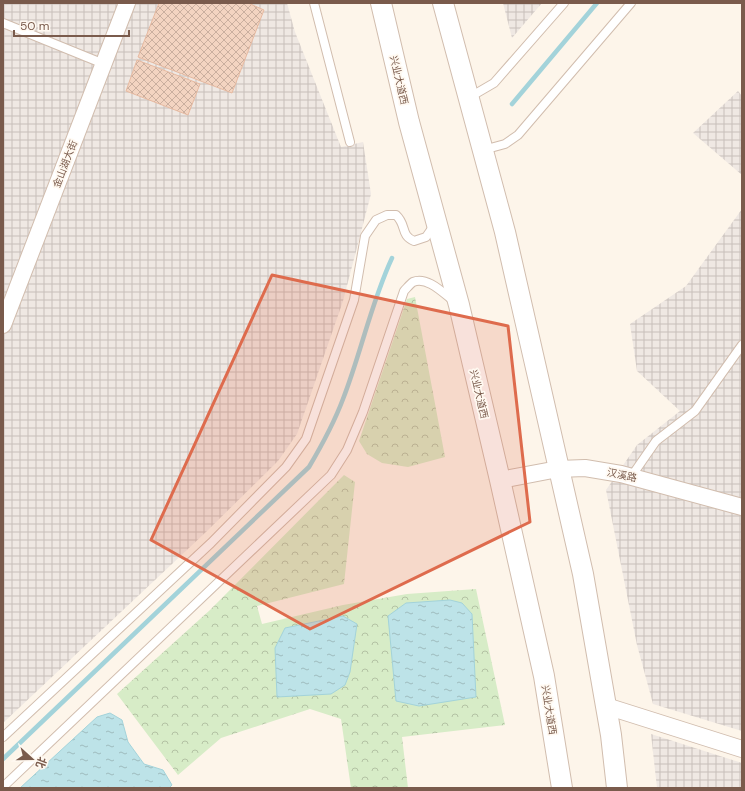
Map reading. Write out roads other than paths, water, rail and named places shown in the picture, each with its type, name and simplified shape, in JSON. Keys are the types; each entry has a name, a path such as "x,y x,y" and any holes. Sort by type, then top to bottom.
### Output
{"street":[{"name":"金山湖大街","path":"3,325 128,3"},
{"name":"兴业大道西","path":"381,3 409,122 459,305 500,480 544,676 562,788"},
{"path":"443,3 505,232 583,574 611,735 617,788"},
{"name":"汉溪路","path":"500,480 558,468 585,468 631,477 742,506"},
{"path":"606,706 742,749"}],"lane":[{"path":"314,3 350,142"},
{"path":"469,98 494,83 564,3"},
{"path":"483,150 505,144 518,135 631,3"},
{"path":"3,23 104,64"},
{"path":"3,737 211,543 286,467 306,439 354,300 366,236 376,220 387,215 396,215 401,220 406,236 414,241 426,237 437,222"},
{"path":"3,787 331,475 347,450 363,412 404,291 412,283 421,281 428,282 459,305"},
{"path":"631,477 656,441 695,411 742,345"}],"water":[{"path":"450,600 462,603 472,614 476,697 419,706 396,701 388,616 406,603"},
{"path":"343,616 357,624 350,672 345,685 331,694 277,697 275,648 285,628"},
{"path":"110,713 122,720 128,742 144,764 163,770 172,785 169,788 20,788 97,717"}],"waterway":[{"path":"512,104 597,3"},
{"path":"3,759 309,467 328,434 339,408 378,293 392,258"}]}
